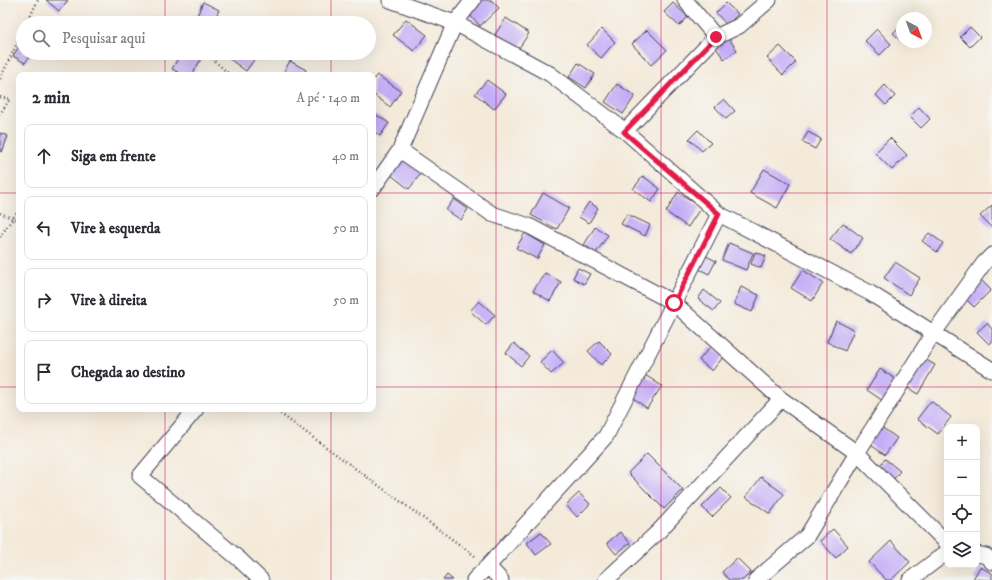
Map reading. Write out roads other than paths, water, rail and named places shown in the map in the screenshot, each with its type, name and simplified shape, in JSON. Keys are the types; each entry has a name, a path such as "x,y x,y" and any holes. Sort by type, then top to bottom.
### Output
{"street":[{"path":"390,0 455,23 550,74 624,132 719,214 870,294 992,370"},
{"path":"376,184 400,150 455,23 473,0"},
{"path":"685,0 716,37"},
{"path":"624,132 716,37 740,26 769,0"},
{"path":"400,150 492,214 530,226 674,303 781,399 857,453 944,540"},
{"path":"474,580 606,436 719,214"},
{"path":"756,580 807,536 857,453 933,334 984,263 992,255"},
{"path":"606,580 659,530 781,399"},
{"path":"193,412 140,476 239,559 261,580"},
{"path":"910,580 944,554"},
{"path":"488,566 501,580"}]}
